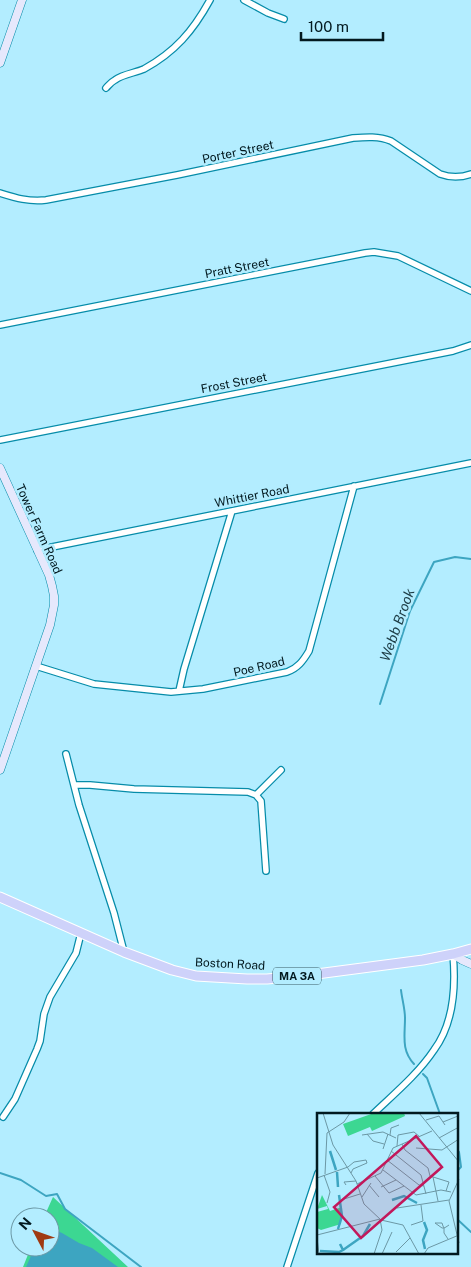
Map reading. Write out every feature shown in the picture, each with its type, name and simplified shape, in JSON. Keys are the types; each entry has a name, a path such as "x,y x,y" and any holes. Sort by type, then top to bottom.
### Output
{"main road":[{"name":"Boston Road","path":"0,897 124,952 172,970 196,976 267,979 310,975 417,961 471,949"}],"street":[{"path":"0,63 22,0"},
{"path":"106,88 115,80 141,70 159,60 174,48 188,35 210,0"},
{"path":"244,0 284,19"},
{"name":"Porter Street","path":"0,192 26,200 46,200 353,138 366,137 384,138 391,141 440,174 454,178 471,174"},
{"name":"Pratt Street","path":"0,325 365,252 398,256 471,292"},
{"name":"Frost Street","path":"0,440 453,351 471,345"},
{"name":"Whittier Road","path":"37,550 471,463"},
{"name":"Tower Farm Road","path":"0,468 49,575 54,596 50,625 0,770"},
{"name":"Poe Road","path":"36,666 94,684 171,692 203,690 294,669 309,651 354,486"},
{"path":"179,691 232,511"},
{"path":"66,754 79,805 114,914 124,952"},
{"path":"256,796 281,770"},
{"path":"75,785 134,789 248,792 261,801 266,871"},
{"path":"3,1117 15,1099 37,1049 44,1014 50,997 76,953 81,933"},
{"path":"453,954 471,964"},
{"path":"374,1113 422,1066 440,1042 447,1026 453,1002 453,954"},
{"path":"287,1267 317,1176"}],"green space":[{"path":"53,1197 128,1267 23,1267 27,1257 60,1257 60,1207 48,1207"}],"water":[{"path":"60,1232 92,1248 118,1267 26,1267 30,1257 60,1257"}],"waterway":[{"name":"Webb Brook","path":"380,704 410,611 434,562 455,557 471,559"},
{"path":"401,990 405,1015 405,1048 414,1064"},
{"path":"423,1074 427,1078 440,1113"},
{"path":"458,1151 461,1167 458,1170"},
{"path":"0,1173 21,1180 46,1196 57,1194 65,1209 141,1267"},
{"path":"458,1220 471,1232"}]}
